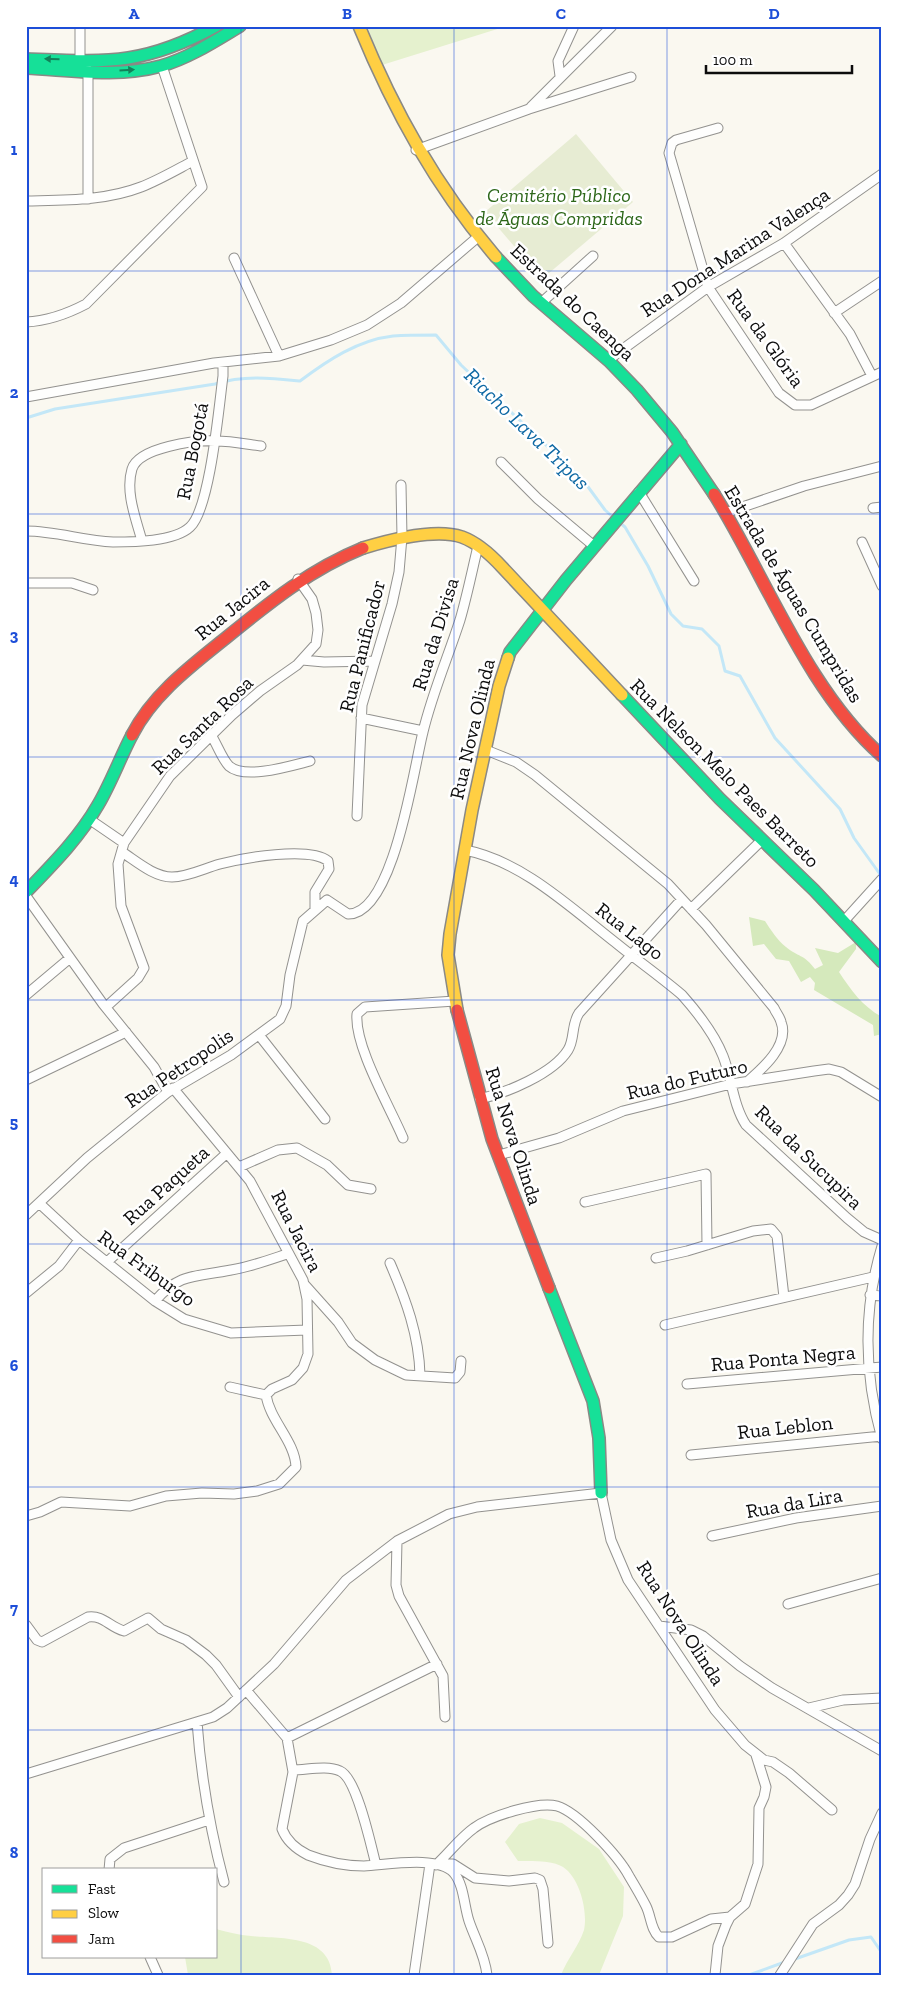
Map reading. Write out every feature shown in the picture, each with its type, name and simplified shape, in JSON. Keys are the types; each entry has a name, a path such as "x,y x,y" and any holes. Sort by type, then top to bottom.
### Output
{"street":[{"path":"80,26 80,60"},
{"path":"26,59 104,61 140,58 172,48 216,26"},
{"path":"26,68 123,71 162,66 199,49 240,26"},
{"name":"Estrada do Caenga","path":"359,26 384,89 416,150 439,188 520,283 608,360 632,384 681,444"},
{"path":"560,76 558,61 574,26"},
{"path":"529,109 612,26"},
{"path":"26,322 50,319 70,313 86,304 202,187 162,66"},
{"path":"88,70 88,199"},
{"path":"416,150 529,109 631,77"},
{"name":"Rua da Glória","path":"718,128 676,140 672,143 669,153 708,288 779,393 795,405 811,405 882,372"},
{"path":"26,201 88,199 141,187 193,160"},
{"name":"Rua Dona Marina Valença","path":"608,360 708,288 784,243 882,174"},
{"path":"26,397 223,362 279,356 331,340 367,325 401,303 479,236"},
{"path":"784,243 850,334 872,376"},
{"path":"541,302 593,256"},
{"path":"234,258 279,356"},
{"path":"834,312 882,281"},
{"name":"Rua Bogotá","path":"26,531 59,533 111,542 142,541 184,532 194,522 211,467 221,394 223,362"},
{"path":"142,541 132,502 130,477 132,467 138,460 150,453 176,444 214,441 261,446"},
{"name":"Rua Nova Olinda","path":"681,444 541,610 510,652 499,686 465,850 448,955 455,1002 480,1099 499,1155 593,1401 599,1438 600,1493 607,1526 618,1558 628,1580 715,1710 745,1745 756,1754 789,1773 832,1810"},
{"name":"Estrada de Águas Cumpridas","path":"681,444 725,513 828,694 858,734 882,756"},
{"path":"501,462 538,499 594,546"},
{"path":"725,513 804,486 882,466"},
{"name":"Rua Panificador","path":"357,816 361,718 366,686 398,580 402,537 401,486"},
{"path":"640,492 694,581"},
{"name":"Rua Jacira","path":"266,1395 272,1389 292,1380 303,1368 309,1348 307,1299 304,1283 298,1269 287,1254 261,1200 239,1166 226,1154 170,1090 70,958 26,894 89,819 147,709 187,669 298,579 355,550 402,537 446,535 460,537 478,546 514,579 541,610"},
{"path":"862,542 882,586"},
{"name":"Rua da Divisa","path":"315,909 329,900 344,912 356,912 375,894 389,865 402,828 423,731 460,617 478,546"},
{"name":"Rua Santa Rosa","path":"106,1007 138,978 144,968 121,906 118,872 123,847 170,776 260,691 302,660 316,644 318,630 312,599 298,579"},
{"path":"26,583 72,583 93,590"},
{"name":"Rua Nelson Melo Paes Barreto","path":"541,610 720,799 844,921 882,962"},
{"path":"302,660 324,662 375,661"},
{"path":"361,718 423,731"},
{"path":"212,735 228,765 236,770 247,773 310,761"},
{"path":"486,750 516,762 535,775 654,871 691,908 774,1008 782,1023 783,1032 779,1045 767,1065 748,1082"},
{"path":"89,819 152,872 172,877 243,858 302,854 323,857 328,861 329,869 315,892 315,909"},
{"path":"691,908 762,840"},
{"name":"Rua Lago","path":"465,850 480,853 527,877 586,919 682,995 699,1015 722,1055 731,1084"},
{"path":"844,921 880,881"},
{"path":"480,1099 497,1095 517,1086 551,1066 564,1055 572,1042 575,1019 630,954 682,899"},
{"name":"Rua Petropolis","path":"26,1215 87,1158 170,1090 231,1055 284,1014 303,921 315,909"},
{"path":"26,994 70,958"},
{"path":"403,1138 365,1054 356,1023 357,1014 366,1006 455,1002"},
{"path":"26,1080 126,1032"},
{"path":"259,1035 325,1119"},
{"name":"Rua do Futuro","path":"499,1155 559,1138 623,1111 731,1084 829,1069 851,1077 882,1097"},
{"name":"Rua da Sucupira","path":"731,1084 740,1115 755,1136 864,1232 882,1240"},
{"path":"239,1166 278,1150 297,1148 327,1165 348,1186 371,1189"},
{"name":"Rua Paqueta","path":"107,1262 226,1154"},
{"path":"586,1202 706,1174 707,1245"},
{"name":"Rua Friburgo","path":"38,1203 80,1240 156,1301 184,1319 224,1332 307,1330"},
{"path":"656,1258 766,1228 775,1231 780,1249 784,1297"},
{"path":"26,1293 59,1266 80,1240"},
{"path":"881,1437 868,1368 870,1295 872,1278 882,1246"},
{"path":"156,1301 170,1285 184,1278 242,1268 287,1254"},
{"path":"390,1263 407,1303 418,1339 420,1375"},
{"path":"665,1325 872,1278"},
{"path":"304,1283 355,1346 399,1373 455,1378 460,1372 461,1361"},
{"path":"870,1295 882,1296"},
{"name":"Rua Ponta Negra","path":"687,1384 882,1367"},
{"path":"26,1516 61,1502 130,1506 166,1496 202,1493 234,1494 279,1484 286,1479 296,1464 291,1447 273,1416 266,1395 230,1387"},
{"name":"Rua Leblon","path":"691,1455 881,1437"},
{"path":"26,1774 213,1717 239,1697 274,1664 346,1580 366,1562 397,1542 449,1514 477,1507 600,1493"},
{"name":"Rua da Lira","path":"712,1536 796,1518 882,1506"},
{"path":"397,1542 396,1580 399,1596 437,1664 444,1685 445,1717"},
{"path":"788,1604 882,1578"},
{"path":"26,1625 37,1640 42,1642 88,1617 104,1618 113,1626 124,1631 148,1618 161,1629 186,1640 206,1655 216,1665 239,1697"},
{"path":"660,1626 691,1630 703,1636 758,1679 882,1751"},
{"path":"288,1738 437,1664"},
{"path":"246,1690 288,1738 293,1770 292,1784 282,1821 285,1837 290,1844 301,1851 328,1862 376,1865 453,1864 475,1878 509,1881 535,1878 540,1880 543,1888 548,1943"},
{"path":"809,1708 843,1700 882,1698"},
{"path":"197,1722 200,1759 209,1820 224,1882"},
{"path":"715,1975 718,1946 730,1917 745,1904 758,1864 759,1808 764,1798 766,1787 756,1754"},
{"path":"293,1770 334,1769 345,1774 356,1795 376,1865"},
{"path":"414,1975 435,1865 464,1836 485,1821 546,1804 556,1805 577,1817 590,1828 627,1872 646,1906 655,1932 659,1937 672,1937 711,1919 730,1917"},
{"path":"780,1975 813,1924 839,1905 855,1884 870,1839 882,1812"},
{"path":"109,1868 110,1859 124,1848 209,1820"},
{"path":"435,1865 446,1867 454,1874 459,1883 468,1918 486,1963 486,1975"},
{"path":"150,1958 158,1975"}],"green space":[{"path":"367,26 507,26 382,65"},
{"name":"Cemitério Público de Águas Compridas","path":"576,134 633,202 542,279 485,212"},
{"path":"749,917 765,921 774,935 783,944 808,961 815,969 823,965 815,948 838,953 856,942 856,949 839,972 863,1003 882,1017 882,1034 874,1036 873,1025 814,990 815,983 810,977 801,982 789,961 776,959 764,944 753,946"},
{"path":"540,1818 562,1823 599,1849 624,1887 623,1916 599,1975 561,1975 579,1942 585,1923 584,1905 574,1879 563,1867 553,1863 518,1861 505,1842 519,1824"},
{"path":"218,1929 247,1936 301,1941 313,1945 322,1952 329,1962 332,1975 188,1975 185,1958 218,1958"}],"waterway":[{"name":"Riacho Lava Tripas","path":"26,418 55,409 236,379 268,378 300,381 321,366 356,346 393,336 436,335 461,365 583,480 605,510 614,518"},
{"name":"Riacho Lava Tripas","path":"619,522 625,527 648,566 671,614 683,626 702,629 719,646 725,671 740,676 775,738 840,809 854,838 882,877"},
{"path":"795,1959 849,1940 871,1937 882,1953"},
{"path":"749,1975 782,1963"}],"traffic: fast":[{"path":"26,59 79,61 124,59 167,48 216,26"},
{"path":"26,68 94,72 144,70 161,66 202,49 240,26"},
{"path":"496,257 533,296 609,361 637,390 672,432 714,494"},
{"path":"508,658 510,652 566,580 681,444"},
{"path":"622,695 720,799 814,890 882,962"},
{"path":"26,892 65,851 91,817 132,735"},
{"path":"549,1288 593,1401 599,1438 601,1493"}],"traffic: slow":[{"path":"359,26 387,88 418,147 454,203 496,257"},
{"path":"363,548 426,534 462,537 473,543 498,563 622,695"},
{"path":"457,1010 448,955 450,934 472,810 499,686 508,658"}],"traffic: jam":[{"path":"714,494 810,667 855,729 882,756"},
{"path":"132,735 151,706 174,682 259,611 308,576 363,548"},
{"path":"457,1010 492,1139 549,1288"}]}
